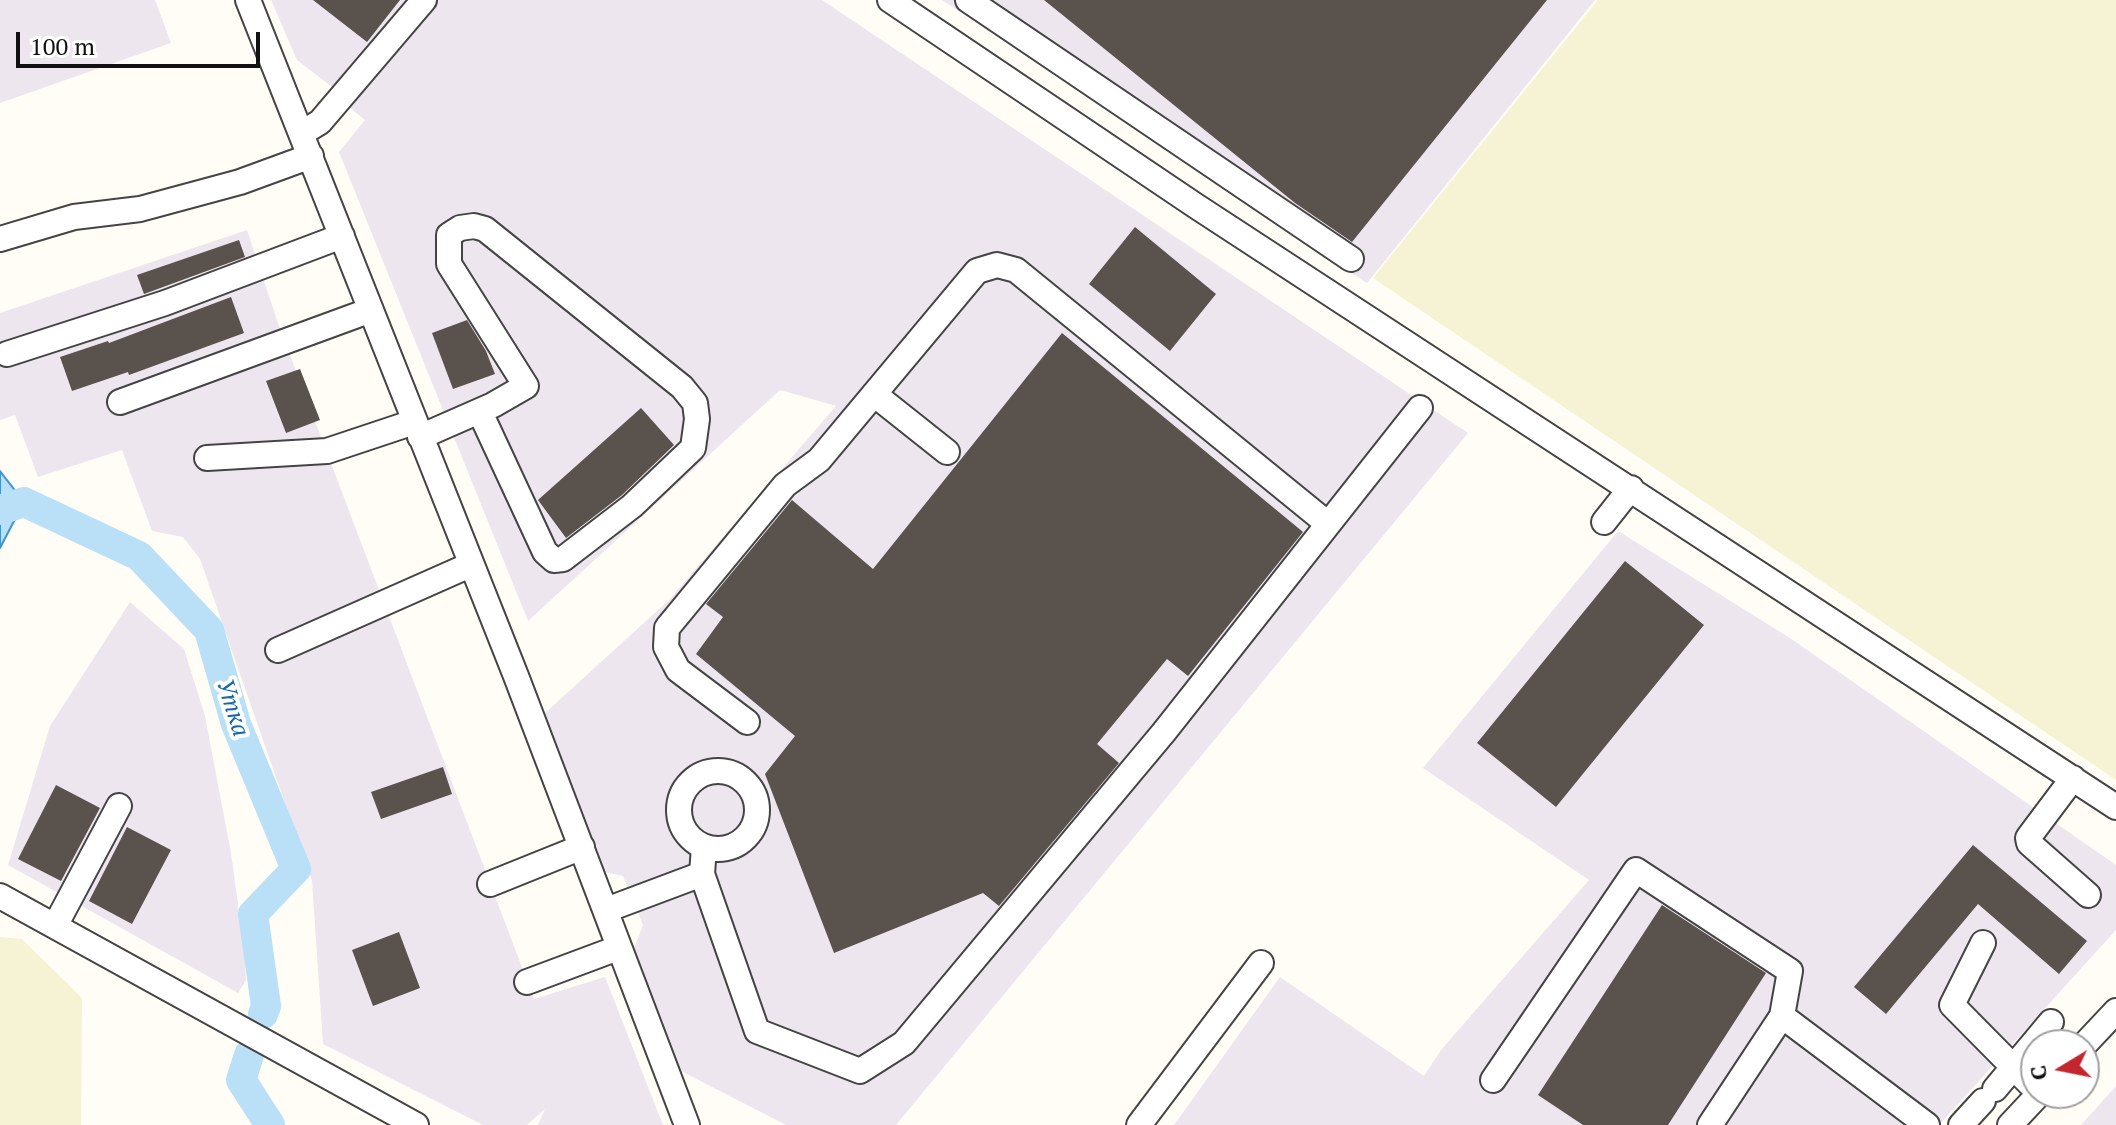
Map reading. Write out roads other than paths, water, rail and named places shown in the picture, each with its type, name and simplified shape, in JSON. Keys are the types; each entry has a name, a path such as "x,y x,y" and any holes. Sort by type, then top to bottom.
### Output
{"street":[{"path":"248,0 582,847 687,1125"},
{"path":"0,239 74,217 140,209 240,182 306,145 320,122 424,0"},
{"path":"890,0 1196,206 2116,807"},
{"path":"968,0 1351,259"},
{"path":"207,458 327,451 480,412 526,386 449,264 449,235 460,228 474,226 485,229 682,387 695,403 697,419 693,448 632,506 563,559 554,560 539,539 480,412"},
{"path":"7,354 165,303 342,236"},
{"path":"747,722 678,670 666,647 667,628 785,485 819,460 977,271 997,265 1016,270 1328,524"},
{"path":"120,402 371,310"},
{"path":"874,394 947,452"},
{"path":"704,847 702,874 757,1031 860,1071 904,1043 1164,732 1420,408"},
{"path":"1604,522 1631,488"},
{"path":"278,650 470,565"},
{"path":"2073,778 2028,838 2029,843 2088,895"},
{"path":"55,926 119,806"},
{"path":"490,884 582,847"},
{"path":"1493,1080 1636,870 1790,971 1782,1016 1710,1125"},
{"path":"606,910 702,874"},
{"path":"0,896 416,1125"},
{"path":"1983,943 1952,1005 2020,1073"},
{"path":"527,982 618,948"},
{"path":"1139,1125 1261,963"},
{"path":"1782,1016 1927,1125"},
{"path":"1961,1125 2051,1022"},
{"path":"2010,1125 2024,1109"}],"water":[{"path":"0,471 24,502 0,548"}],"waterway":[{"name":"Утка","path":"0,510 24,502 139,556 209,630 236,724 296,869 253,914 266,1006 263,1014"},
{"name":"Утка","path":"249,1055 241,1080 270,1125"}]}
